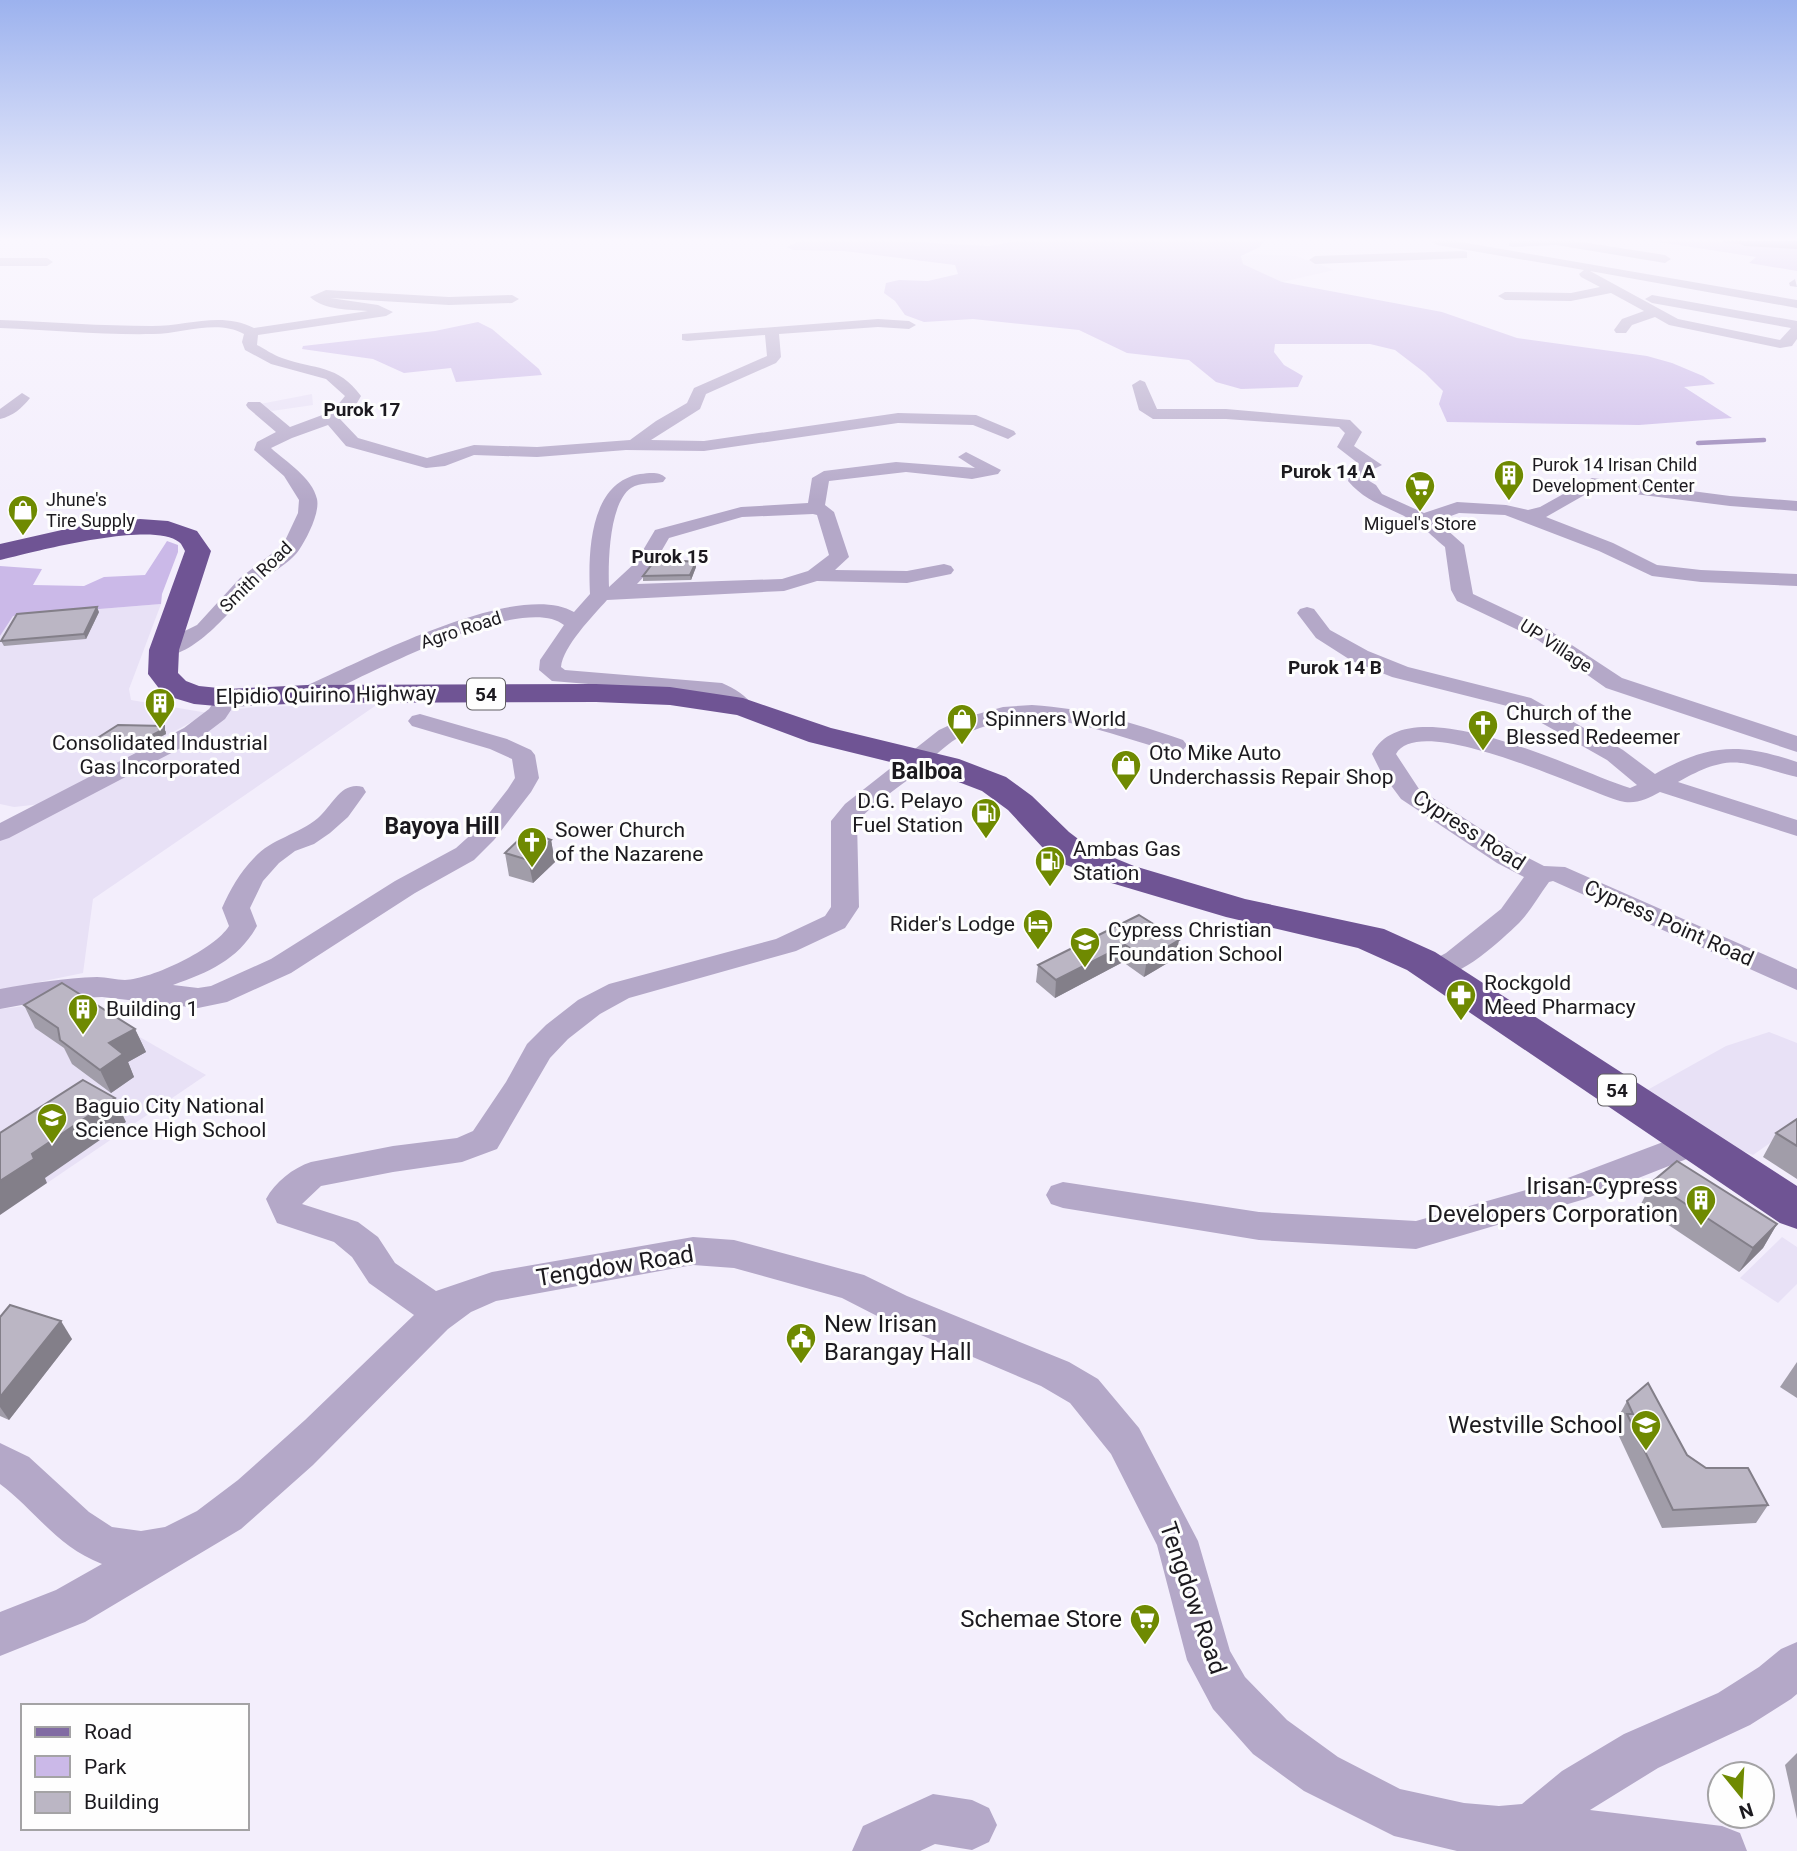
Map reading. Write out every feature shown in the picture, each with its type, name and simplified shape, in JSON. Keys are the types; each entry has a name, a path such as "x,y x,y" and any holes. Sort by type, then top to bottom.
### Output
{"highway":[{"name":"Elpidio Quirino Highway","path":"0,552 92,531 124,527 153,527 193,538 198,551 164,650 163,674 175,688 194,695 228,698 307,694 596,693 670,696 743,707 820,735 918,759 994,783 1020,803 1056,841 1077,856 1121,874 1239,909 1370,937 1437,970 1797,1210"}],"street":[{"path":"87,327 183,333 211,327"},
{"path":"245,327 252,332"},
{"path":"252,332 286,327"},
{"path":"687,337 812,327"},
{"path":"1697,327 1775,343 1787,343 1797,328"},
{"path":"635,445 662,424 694,407 699,391 771,360 774,357 772,330"},
{"path":"252,332 249,345 274,360 330,374 348,385 353,396 351,403 331,419 352,442 426,463 439,462 454,454 474,450 537,452 635,445 704,446 918,418 976,420 1008,433"},
{"name":"UP Village","path":"1140,385 1147,410 1153,414 1226,414 1344,423 1354,432 1345,447 1373,466 1360,469 1357,481 1370,489 1376,498 1424,520 1454,545 1464,597 1542,634 1614,683 1639,694 1776,736 1797,746"},
{"path":"0,414 8,411 22,398"},
{"path":"254,405 286,432"},
{"name":"Smith Road","path":"164,650 204,629 247,582 290,548 307,513 308,500 290,472 262,450 268,442 286,432 331,419"},
{"path":"816,508 821,478 824,476 908,467 963,474 992,470 966,457"},
{"path":"610,593 606,516 620,489 632,481 657,478"},
{"path":"1528,516 1546,512 1592,483 1797,506"},
{"path":"1424,520 1457,507 1506,510 1606,547 1652,570 1701,576 1797,580"},
{"path":"610,593 756,588 784,585 815,575 839,557 825,512 816,508 741,512 662,534 644,565 610,593 575,624 551,660 550,670 560,676 714,688 729,695 743,707"},
{"path":"815,575 895,578 944,570"},
{"name":"Agro Road","path":"307,694 438,635 474,622 514,613 549,611 558,612 575,624"},
{"path":"1307,612 1322,635 1360,656 1401,672 1522,703 1615,755 1632,771 1657,785 1690,791 1797,828"},
{"path":"0,833 192,733 217,714 228,698"},
{"path":"458,1301 431,1307 382,1273 365,1247 346,1232 289,1213 283,1199 311,1175 393,1159 462,1150 485,1140 519,1088 538,1052 557,1032 589,1007 619,991 786,945 835,922 845,907 844,821 854,809 944,737 976,721 1046,711 1080,715 1175,745"},
{"path":"0,999 54,989 102,987 198,998 217,996 281,967 405,887 465,854 485,835 520,792 527,778 523,755 507,745 478,736 437,729 420,721"},
{"name":"Cypress Road","path":"1437,970 1456,960 1511,915 1540,875 1506,857 1410,794 1393,772 1384,754 1387,744 1407,737 1463,737 1513,751 1629,796 1710,758 1726,754 1747,755 1797,770"},
{"path":"130,989 173,975 234,943 243,926 236,908 245,887 263,864 287,845 306,838 338,814 354,792"},
{"name":"Cypress Point Road","path":"1540,875 1556,873 1797,980"},
{"path":"1063,1195 1259,1226 1416,1235 1573,1190 1695,1142"},
{"name":"Tengdow Road","path":"0,1634 80,1602 222,1519 302,1449 435,1318 458,1301 492,1287 694,1251 734,1254 851,1286 894,1307 1055,1374 1084,1391 1125,1441 1177,1541 1210,1660 1229,1693 1270,1737 1321,1774 1394,1812 1464,1828 1499,1831 1532,1828 1722,1851"},
{"name":"Tengdow Road","path":"0,1462 19,1471 78,1532 104,1545 144,1552 181,1542"},
{"path":"1532,1828 1578,1787 1641,1751 1734,1709 1775,1683 1797,1665"},
{"path":"877,1851 881,1844 933,1819 972,1825"}],"shaded area":[{"path":"312,394 313,405 272,411 260,404"},
{"path":"161,604 129,689 131,700 208,713 41,804 14,807 0,804 0,636 12,616"},
{"path":"378,704 93,899 83,973 0,990 0,839 229,710"},
{"name":"Baguio City National Science High School","path":"75,1000 206,1075 0,1215 0,1009"},
{"path":"1769,1032 1797,1043 1797,1124 1753,1155 1712,1139 1642,1093 1726,1046"},
{"path":"1782,1237 1797,1247 1797,1284 1778,1303 1740,1278"}],"green space":[{"path":"452,327 489,327 539,369 542,375 456,382 451,368 404,373 373,359 302,349 303,346"},
{"path":"1054,327 1486,327 1517,338 1647,356 1672,363 1715,384 1684,387 1732,418 1639,425 1447,422 1439,404 1443,391 1395,350 1370,344 1275,344 1274,352 1284,365 1303,376 1298,387 1241,389 1216,382 1189,360 1127,353 1079,330"},
{"path":"167,541 178,545 178,552 162,594 161,604 13,616 0,636 0,566 42,569 33,585 84,586 104,577 145,575"}],"building":[{"path":"656,559 696,562 690,575 643,576"},
{"path":"97,607 84,634 1,641 17,614"},
{"path":"118,725 164,726 164,729 143,740 88,744"},
{"path":"527,832 551,840 528,860 505,853"},
{"path":"1139,915 1179,940 1147,959 1125,945 1056,980 1038,965"},
{"path":"62,983 135,1029 109,1043 123,1054 100,1070 60,1040 58,1028 24,1005"},
{"path":"83,1080 115,1098 32,1154 34,1159 0,1181 0,1133"},
{"path":"1797,1119 1797,1146 1776,1133"},
{"path":"1677,1161 1777,1224 1753,1248 1652,1182"},
{"path":"10,1305 61,1321 0,1397 0,1317"},
{"path":"1648,1383 1687,1455 1706,1468 1748,1468 1768,1505 1673,1510 1627,1414 1633,1414 1627,1401"}],"waterway":[{"path":"1698,443 1764,440"}],"place":[{"name":"Purok 14 Irisan Child Development Center","path":"1509,502"},
{"name":"Miguel's Store","path":"1420,513"},
{"name":"Jhune's Tire Supply","path":"23,537"},
{"name":"Consolidated Industrial Gas Incorporated","path":"160,730"},
{"name":"Spinners World","path":"962,746"},
{"name":"Church of the Blessed Redeemer","path":"1483,752"},
{"name":"Oto Mike Auto Underchassis Repair Shop","path":"1126,792"},
{"name":"D.G. Pelayo Fuel Station","path":"986,840"},
{"name":"Sower Church of the Nazarene","path":"532,869"},
{"name":"Ambas Gas Station","path":"1050,888"},
{"name":"Rider's Lodge","path":"1038,951"},
{"name":"Cypress Christian Foundation School","path":"1085,969"},
{"name":"Rockgold Meed Pharmacy","path":"1461,1022"},
{"name":"Building 1","path":"83,1036"},
{"name":"Baguio City National Science High School","path":"52,1145"},
{"name":"Irisan-Cypress Developers Corporation","path":"1701,1227"},
{"name":"New Irisan Barangay Hall","path":"801,1365"},
{"name":"Westville School","path":"1646,1452"},
{"name":"Schemae Store","path":"1145,1646"}],"district":[{"name":"Purok 17","path":"362,409"},
{"name":"Purok 14 A","path":"1328,471"},
{"name":"Purok 15","path":"670,556"},
{"name":"Purok 14 B","path":"1335,667"},
{"name":"Balboa","path":"927,771"},
{"name":"Bayoya Hill","path":"442,826"}]}
